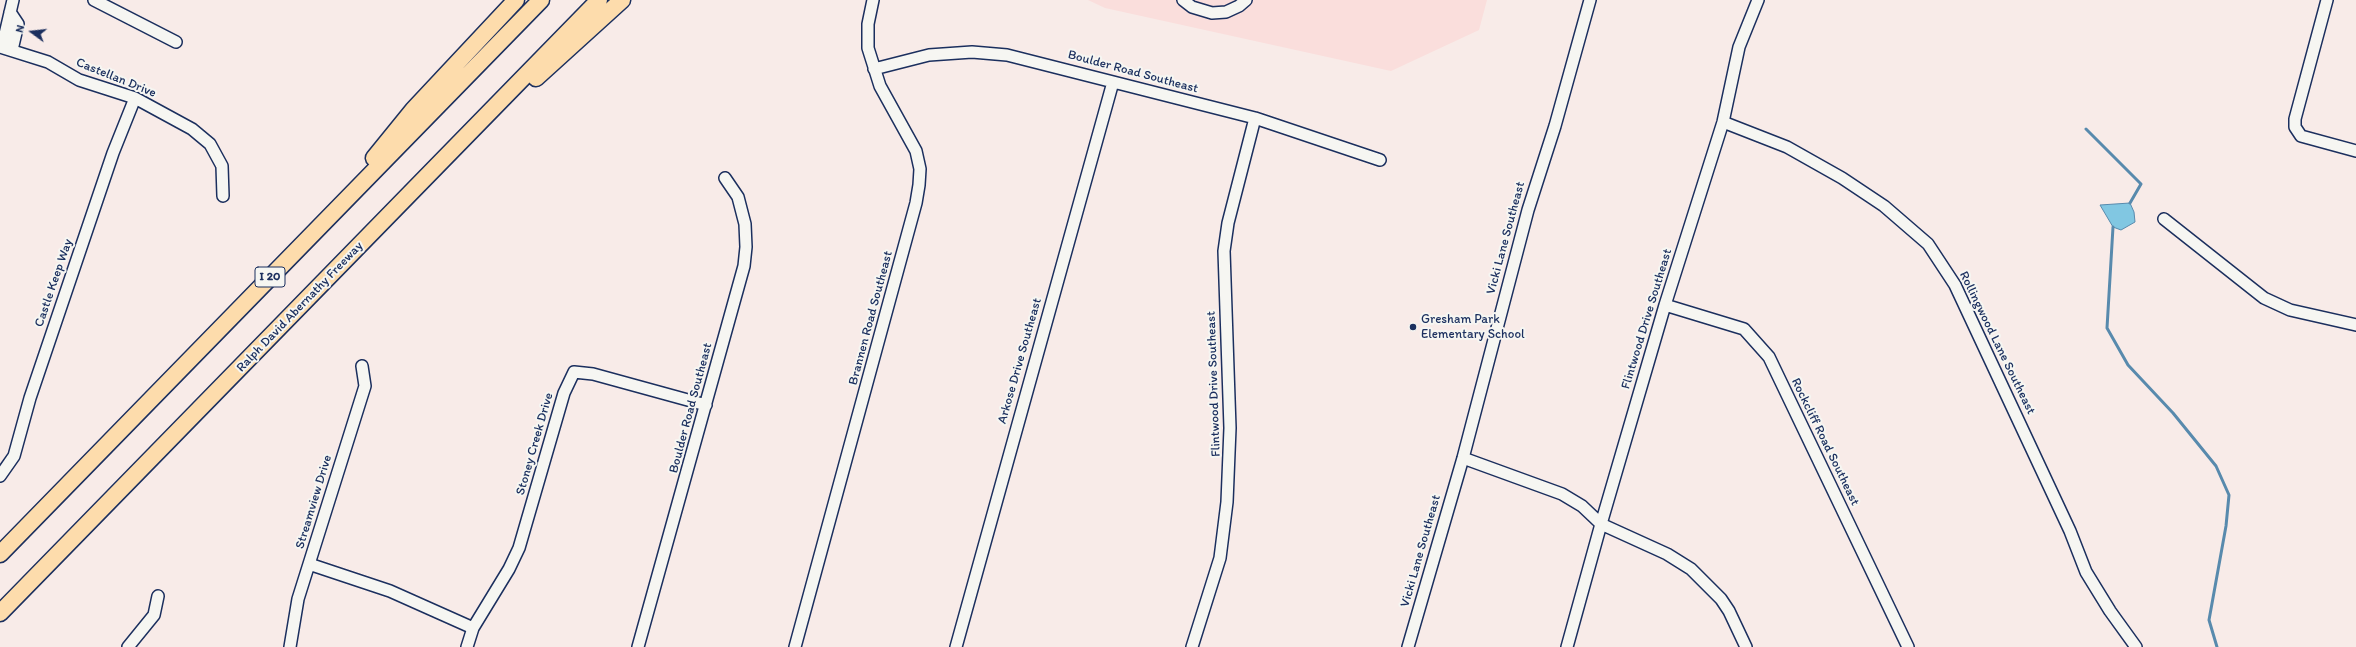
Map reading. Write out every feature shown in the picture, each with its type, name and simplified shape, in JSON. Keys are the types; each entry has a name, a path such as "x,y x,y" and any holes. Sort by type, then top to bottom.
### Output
{"highway":[{"path":"306,240 413,110 516,0"},
{"name":"I 20","path":"0,554 541,0"},
{"name":"Ralph David Abernathy Freeway","path":"0,612 599,0"},
{"path":"413,191 622,0"}],"street":[{"path":"5,48 18,24 10,12 13,0"},
{"path":"94,0 176,42"},
{"name":"Brannen Road Southeast","path":"795,647 916,203 919,185 920,168 916,151 874,69 868,48 868,34 874,0"},
{"path":"1183,0 1192,7 1212,13 1226,12 1239,6 1246,0"},
{"name":"Vicki Lane Southeast","path":"1408,647 1463,458 1528,210 1555,126 1590,0"},
{"name":"Flintwood Drive Southeast","path":"1567,647 1600,524 1723,122 1739,47 1758,0"},
{"path":"2327,0 2294,119 2295,128 2301,136 2356,151"},
{"name":"Castellan Drive","path":"5,48 48,62 79,80 135,98 192,129 210,144 222,166 222,196"},
{"name":"Boulder Road Southeast","path":"874,69 929,55 989,52 1032,60 1255,118 1380,160"},
{"name":"Arkose Drive Southeast","path":"956,647 1113,82"},
{"name":"Castle Keep Way","path":"0,476 14,456 30,398 113,153 135,98"},
{"name":"Flintwood Drive Southeast","path":"1192,647 1220,558 1228,502 1230,428 1224,251 1228,223 1255,118"},
{"name":"Rollingwood Lane Southeast","path":"1723,122 1787,147 1842,178 1884,206 1928,244 1955,285 2070,531 2086,572 2118,623 2136,647"},
{"name":"Boulder Road Southeast","path":"638,647 742,273 746,247 745,224 738,197 725,178"},
{"path":"2164,219 2264,298 2290,310 2356,325"},
{"name":"Rockcliff Road Southeast","path":"1666,305 1744,329 1768,357 1908,647"},
{"name":"Streamview Drive","path":"290,647 298,599 366,386 362,366"},
{"name":"Stoney Creek Drive","path":"467,647 473,628 509,569 519,548 572,369 706,405"},
{"path":"1463,458 1562,494 1582,506 1600,524 1667,554 1702,578 1729,611 1746,647"},
{"path":"309,564 390,591 473,628"},
{"path":"128,647 154,615 158,596"}],"shaded area":[{"path":"1088,0 1487,0 1479,30 1391,71 1105,8"}],"water":[{"path":"2130,203 2134,212 2135,222 2121,230 2113,227 2100,205"}],"waterway":[{"path":"2086,129 2141,184 2130,203"},
{"path":"2113,227 2107,328 2128,365 2173,413 2216,466 2229,495 2226,526 2209,620 2217,647"}],"place":[{"name":"Gresham Park Elementary School","path":"1413,327"}]}
